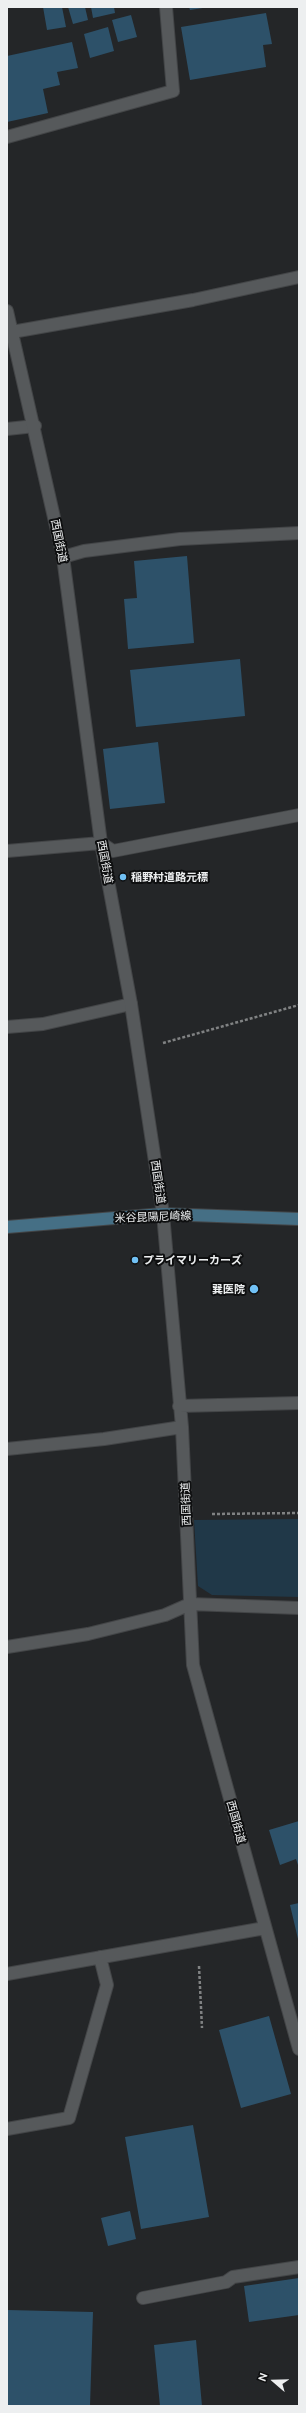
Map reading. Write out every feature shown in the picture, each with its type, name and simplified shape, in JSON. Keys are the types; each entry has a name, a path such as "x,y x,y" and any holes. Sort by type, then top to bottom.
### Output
{"main road":[{"name":"米谷昆陽尼崎線","path":"7,1227 163,1214 299,1219"}],"street":[{"path":"7,137 173,90 166,7"},
{"path":"12,332 193,300 299,277"},
{"name":"西国街道","path":"7,311 63,557 101,843 132,1004 163,1214 182,1428 193,1665 299,2050"},
{"path":"7,429 34,426"},
{"path":"63,557 84,551 180,538 299,533"},
{"path":"7,851 101,843 113,851 299,816"},
{"path":"7,1027 44,1024 132,1004"},
{"path":"180,1406 299,1402"},
{"path":"7,1448 104,1439 182,1428"},
{"path":"7,1647 88,1634 165,1615 190,1604 299,1608"},
{"path":"7,1974 265,1928"},
{"path":"7,2129 69,2118 107,1985 100,1957"},
{"path":"143,2298 226,2282 233,2277 299,2267"}],"path":[{"path":"139,1050 299,1005"},
{"path":"186,1514 299,1514"},
{"path":"198,1940 202,2028"}],"shaded area":[{"path":"299,1519 299,1597 212,1595 198,1586 194,1520"}],"building":[{"path":"43,7 62,7 66,27 47,30"},
{"path":"68,7 85,7 88,20 73,24"},
{"path":"91,7 114,7 115,13 93,18"},
{"path":"189,7 203,7 203,8 190,10"},
{"path":"266,13 272,44 263,45 266,67 190,80 181,27"},
{"path":"131,15 137,37 118,42 112,20"},
{"path":"108,27 114,51 90,58 84,34"},
{"path":"72,42 78,68 57,72 60,85 43,89 48,113 7,122 7,56"},
{"path":"187,556 194,643 128,649 124,599 137,598 134,561"},
{"path":"240,659 245,716 136,727 130,670"},
{"path":"158,742 165,803 110,809 103,749"},
{"path":"299,1821 299,1868 296,1859 280,1865 269,1830"},
{"path":"299,1903 299,1939 298,1939 290,1905"},
{"path":"269,2016 291,2094 241,2108 219,2030"},
{"path":"193,2125 209,2217 141,2229 125,2137"},
{"path":"130,2211 136,2239 108,2246 101,2218"},
{"path":"299,2278 299,2315 249,2322 244,2286"},
{"path":"7,2310 93,2312 90,2406 7,2406"},
{"path":"196,2340 202,2406 160,2406 154,2345"}],"place":[{"name":"稲野村道路元標","path":"123,877"},
{"name":"プライマリーカーズ","path":"135,1260"},
{"name":"巽医院","path":"254,1289"}]}
